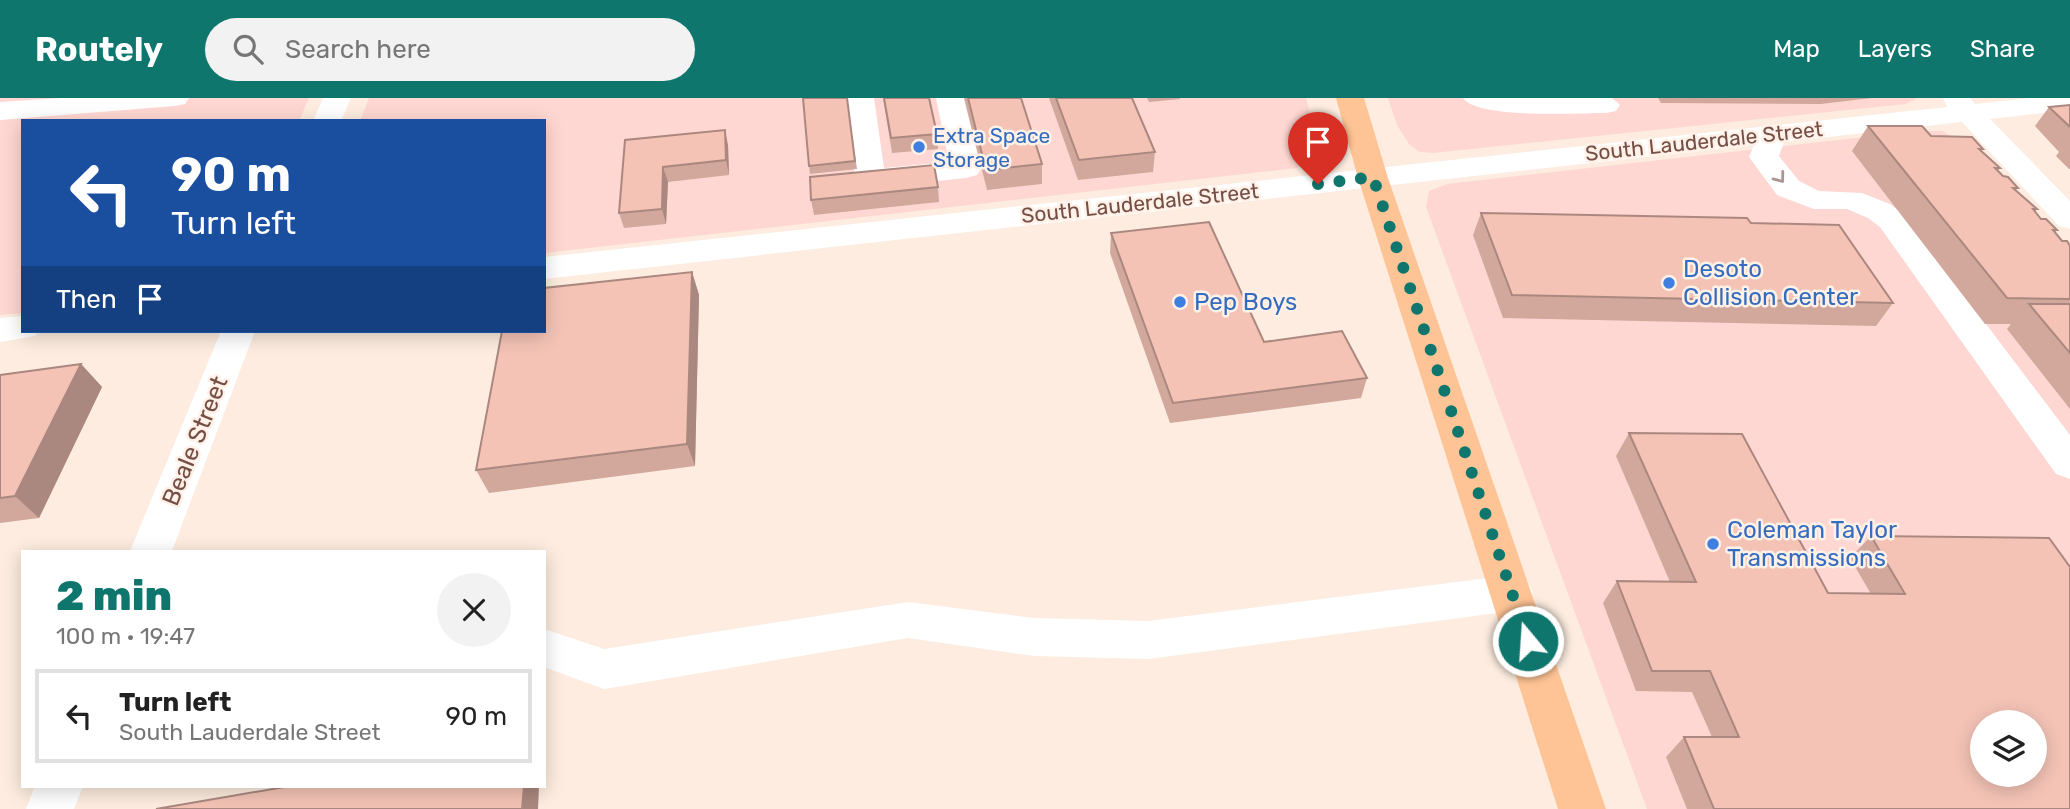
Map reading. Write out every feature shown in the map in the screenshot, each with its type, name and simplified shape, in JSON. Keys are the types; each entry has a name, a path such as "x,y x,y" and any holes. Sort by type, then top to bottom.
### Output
{"main road":[{"path":"1350,98 1373,177 1582,809"}],"street":[{"path":"0,111 175,98"},
{"path":"328,119 337,98"},
{"path":"860,98 870,178 966,169 950,98"},
{"path":"1477,98 1488,103 1604,102 1615,126 1631,149"},
{"name":"South Lauderdale Street","path":"546,268 1631,149 1767,139 1961,106 2070,102"},
{"path":"1961,106 2070,219"},
{"path":"1767,139 1764,157 1788,188 1814,200 1851,200 1879,211 1891,220 2070,464"},
{"path":"0,330 21,328"},
{"name":"Beale Street","path":"151,550 237,333"},
{"path":"546,649 604,669 908,620 1034,637 1148,640 1512,593"},
{"path":"50,809 58,788"}],"shaded area":[{"path":"0,98 309,98 300,119 21,119 21,313 0,315"},
{"path":"369,98 1306,98 1318,144 1317,156 1297,168 546,253 546,119 361,119"},
{"path":"1388,98 1916,99 1905,104 1433,153 1420,152 1409,144 1397,125"},
{"path":"1918,131 1942,131 1956,139 2070,267 2070,809 1647,809 1426,207 1429,191 1447,184"}],"building":[{"path":"803,98 847,98 855,161 809,166"},
{"path":"884,98 929,98 937,134 891,138"},
{"path":"968,98 1021,98 1042,164 986,170"},
{"path":"1056,98 1132,98 1155,152 1079,160"},
{"path":"2070,105 2070,127 2049,107"},
{"path":"1868,126 1922,126 1931,136 1972,137 1983,149 1979,149 2000,168 1995,168 2018,188 2013,188 2037,209 2033,209 2041,219 2046,219 2057,230 2053,230 2062,241 2067,241 2070,246 2070,299 2007,298"},
{"path":"725,130 726,160 663,167 662,209 619,213 625,140"},
{"path":"934,165 938,187 811,200 810,177"},
{"name":"Desoto Collision Center","path":"1481,213 1747,218 1751,223 1839,225 1893,303 1512,295"},
{"name":"Pep Boys","path":"1209,222 1264,342 1342,331 1367,378 1173,403 1111,233"},
{"path":"692,272 687,444 476,470 502,333 546,333 546,288"},
{"path":"2029,304 2070,304 2070,353"},
{"path":"81,364 15,496 0,498 0,375"},
{"path":"1629,433 1742,434 1828,593 1905,594 1871,536 2049,538 2070,567 2070,809 1714,809 1684,737 1739,737 1710,671 1652,671 1617,581 1696,582"},
{"path":"278,788 524,788 522,809 156,809"}],"place":[{"name":"Extra Space Storage","path":"919,147"},
{"name":"Desoto Collision Center","path":"1669,283"},
{"name":"Pep Boys","path":"1180,302"},
{"name":"Coleman Taylor Transmissions","path":"1713,544"}],"route":[{"path":"1318,184 1373,177 1528,641"}]}
